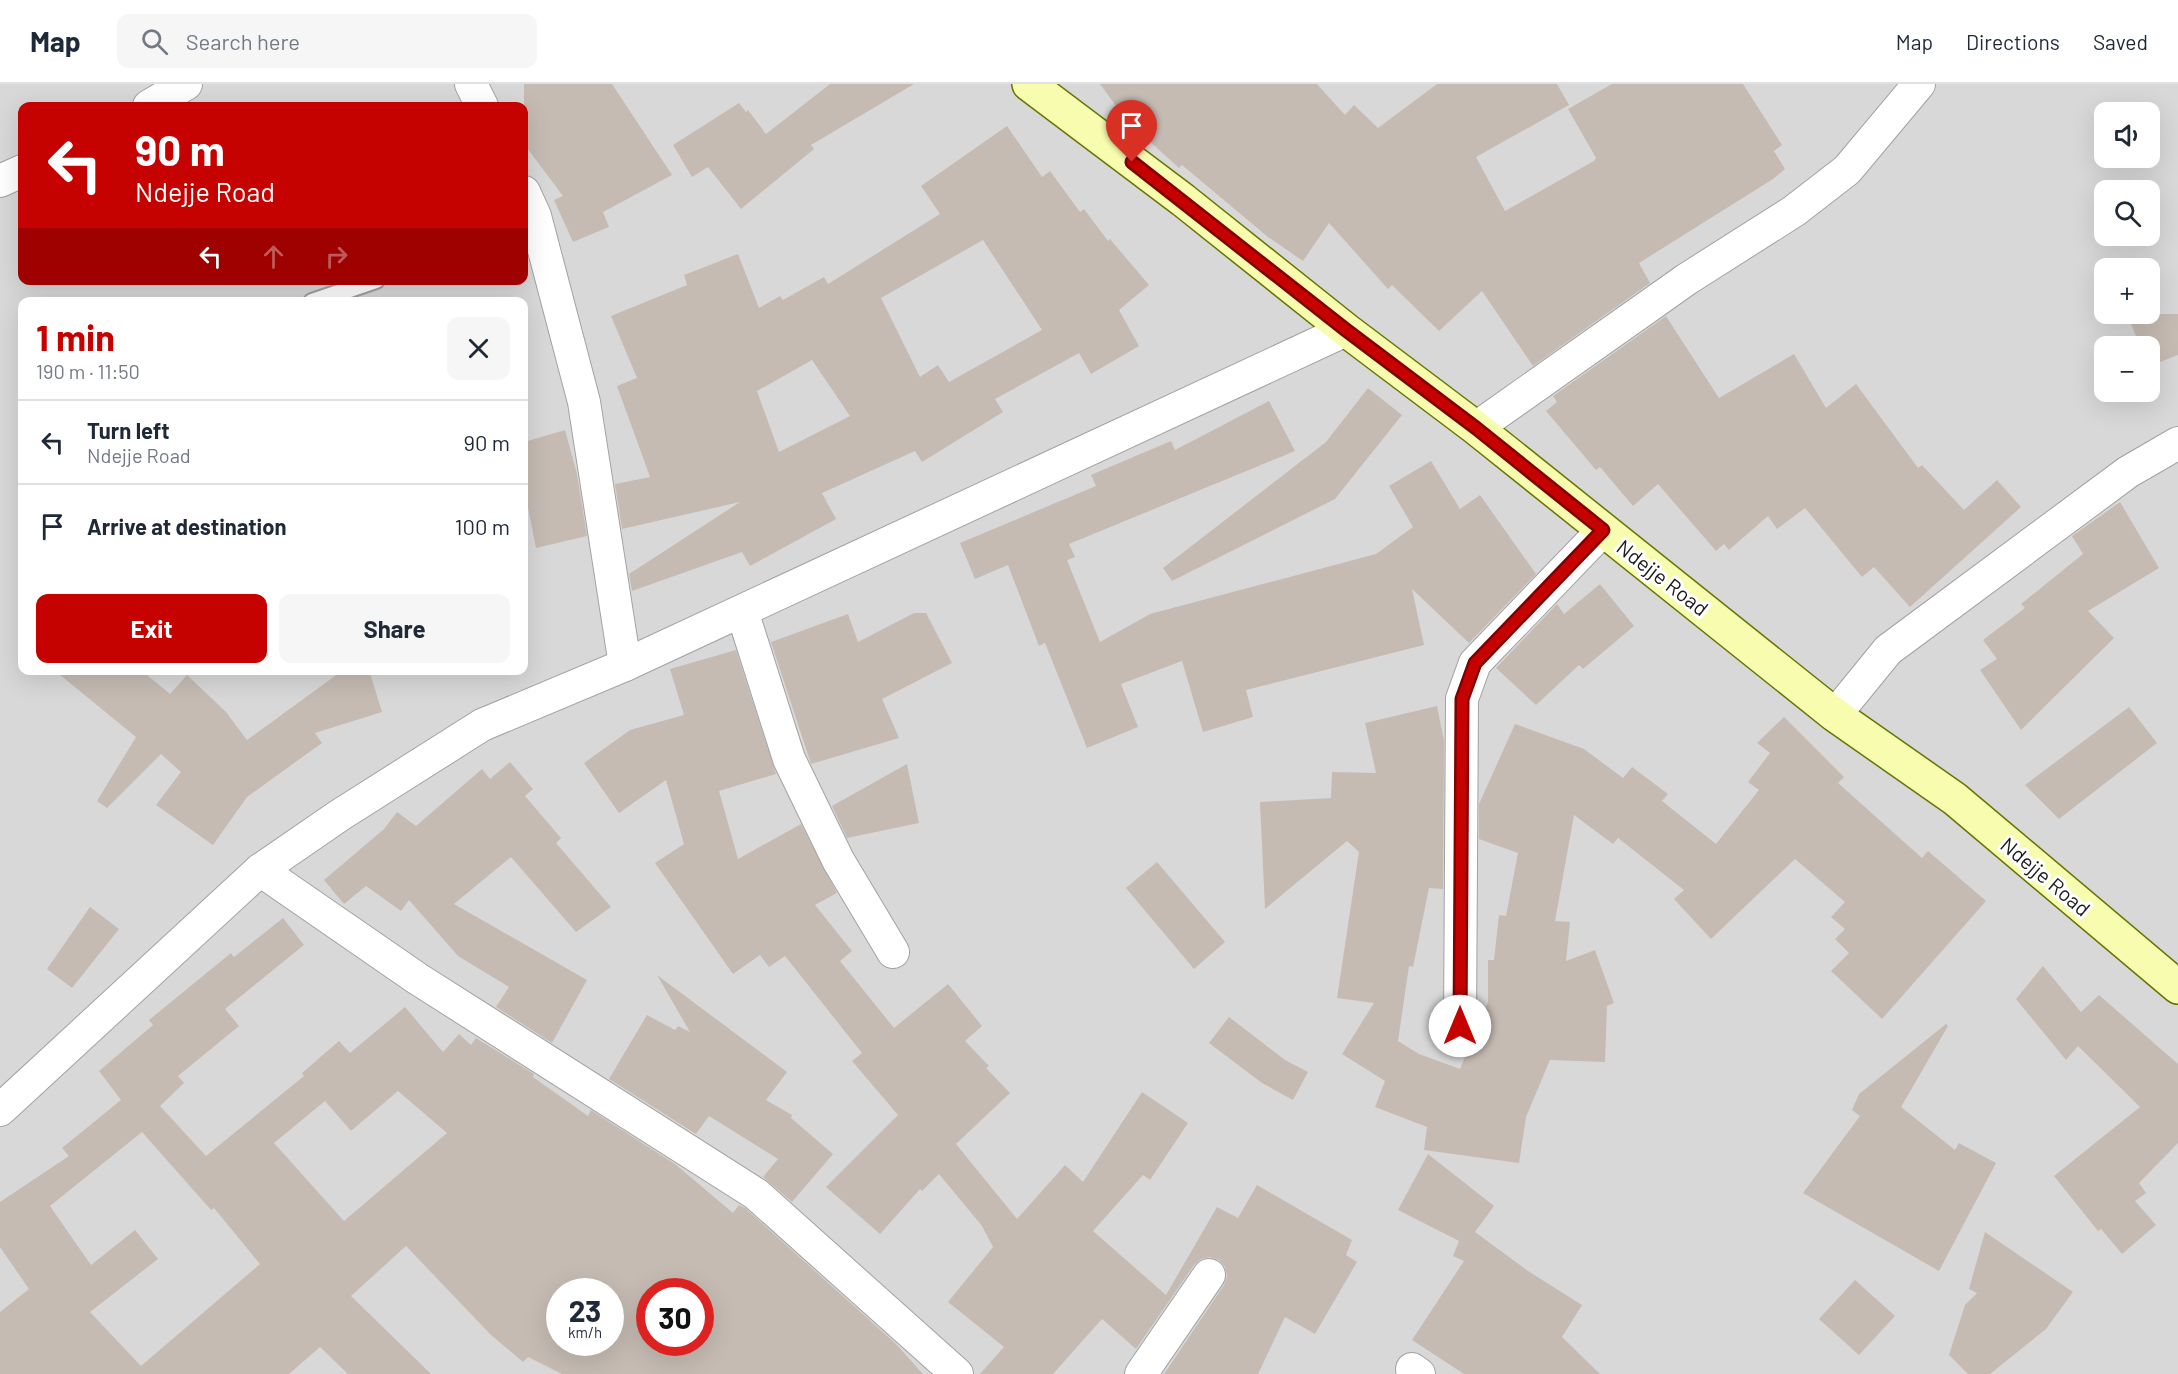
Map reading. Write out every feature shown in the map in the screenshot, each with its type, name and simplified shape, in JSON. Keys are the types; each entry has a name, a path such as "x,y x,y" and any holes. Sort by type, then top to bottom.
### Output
{"street":[{"path":"156,102 186,84"},
{"path":"471,84 480,102"},
{"name":"Ndejje Road","path":"1029,84 1183,200 1346,330 1476,428 1835,715 1955,799 2178,987"},
{"path":"1476,428 1688,279 1794,212 1846,170 1919,84"},
{"path":"0,181 18,173"},
{"path":"528,213 584,402 625,665"},
{"path":"0,1110 260,870 340,815 482,725 625,665 1346,330"},
{"path":"1835,715 1888,650 2128,472 2178,443"},
{"path":"1460,1026 1462,699 1475,663 1603,530"},
{"path":"742,611 789,759 838,860 893,952"},
{"path":"260,870 418,979 756,1194 957,1374"},
{"path":"1141,1374 1209,1275"}],"lane":[{"path":"327,297 361,285"}],"shaded area":[{"path":"0,84 2178,84 2178,1374 0,1374"}],"building":[{"path":"524,84 612,84 672,175 603,212 609,227 573,242 554,200 563,196 528,149 528,102 524,102"},
{"path":"830,84 914,84 811,145 814,149 741,209 708,167 692,177 673,145 739,103 746,112 748,110 766,134"},
{"path":"1100,84 1317,84 1345,115 1354,105 1378,128 1437,84 1557,84 1569,105 1476,157 1505,211 1594,161 1596,158 1568,109 1612,84 1743,84 1782,145 1774,151 1785,169 1773,179 1639,263 1650,283 1533,366 1482,291 1439,331 1392,285 1388,289 1329,223 1303,261 1268,237 1182,165 1179,168 1127,121"},
{"path":"1007,126 1042,177 1050,171 1080,212 1084,209 1108,241 1110,239 1149,285 1119,310 1139,346 1091,374 1079,353 995,399 1003,412 922,462 915,451 822,493 836,519 750,566 742,552 632,591 629,574 740,502 622,529 615,484 650,477 617,386 637,378 611,316 687,285 684,275 738,254 759,308 780,296 783,300 824,277 828,284 940,214 921,186","holes":["983,240 1042,330 949,382 938,365 920,377 881,298","812,360 850,416 779,452 757,391"]},
{"path":"2160,314 2178,314 2178,355 2160,362 2160,336 2136,336 2131,324 2160,324"},
{"path":"1666,316 1719,398 1794,354 1826,408 1856,384 1918,468 1922,465 1964,510 1997,480 2021,507 1910,607 1874,567 1862,577 1805,508 1777,529 1768,516 1729,550 1724,544 1716,551 1658,484 1633,506 1600,467 1596,470 1546,411 1557,402 1553,396"},
{"path":"1368,388 1402,415 1335,499 1172,581 1163,568 1326,442"},
{"path":"1269,401 1295,451 1069,544 1075,557 1067,560 1100,642 1150,614 1376,554 1413,527 1389,486 1431,461 1460,509 1480,495 1536,574 1469,643 1412,589 1424,645 1246,690 1253,717 1203,732 1182,661 1121,684 1138,727 1087,748 1045,643 1039,646 1008,565 975,579 960,543 1096,486 1091,475 1171,441 1175,450"},
{"path":"565,430 577,474 587,536 536,548 528,507 528,441"},
{"path":"2120,502 2159,568 2088,611 2114,638 2021,730 1980,670 1997,659 1983,640 2025,608 2021,604 2083,554 2072,536"},
{"path":"1600,584 1634,626 1583,669 1579,665 1536,705 1496,668 1557,604 1564,614"},
{"path":"914,613 926,613 952,663 882,699 899,738 811,764 771,642 848,614 858,642"},
{"path":"736,650 776,774 719,791 738,859 801,824 837,893 815,905 852,951 840,961 894,1028 948,984 982,1026 965,1041 1010,1093 956,1144 1017,1219 1065,1165 1083,1182 1142,1092 1188,1123 1150,1180 1143,1175 1093,1231 1166,1295 1217,1207 1238,1218 1257,1185 1352,1240 1346,1255 1357,1262 1315,1334 1285,1317 1258,1374 1164,1374 1224,1285 1227,1276 1225,1267 1219,1260 1210,1257 1201,1259 1194,1265 1136,1349 1102,1319 1053,1374 980,1374 1004,1347 948,1302 993,1247 982,1226 939,1174 922,1191 920,1189 880,1234 826,1187 898,1115 852,1061 862,1053 785,956 769,967 760,955 733,974 655,863 684,844 666,780 619,813 584,763 630,730 684,715 670,669"},
{"path":"60,675 147,675 170,694 187,675 226,712 247,740 336,675 371,675 382,712 315,733 322,743 247,797 213,845 156,805 181,772 161,754 107,808 97,801 136,737"},
{"path":"1437,706 1444,741 1443,889 1429,888 1413,967 1409,966 1398,1041 1419,1054 1460,1069 1488,1002 1488,960 1494,960 1499,915 1506,916 1518,853 1479,839 1479,804 1515,724 1584,749 1623,778 1632,767 1668,794 1662,801 1716,844 1759,790 1748,782 1770,753 1757,743 1784,717 1844,777 1838,783 1922,858 1928,851 1986,901 1882,1019 1831,971 1849,953 1835,939 1845,929 1831,917 1845,902 1795,859 1711,939 1674,899 1684,890 1618,838 1613,844 1574,815 1555,921 1570,922 1566,961 1595,950 1614,1003 1607,1006 1605,1062 1550,1060 1526,1117 1519,1163 1424,1150 1427,1127 1375,1107 1385,1081 1342,1054 1374,1003 1337,998 1359,852 1347,841 1265,909 1260,802 1331,798 1332,772 1376,773 1365,723"},
{"path":"2129,707 2157,743 2059,819 2025,785"},
{"path":"510,762 533,789 525,796 561,838 556,843 611,907 576,932 511,857 454,904 587,980 552,1043 496,1007 509,987 458,956 409,900 401,911 366,886 344,904 324,880 384,829 397,812 416,826 482,769 490,779"},
{"path":"907,764 919,823 847,838 832,806"},
{"path":"1157,862 1225,942 1194,969 1126,888"},
{"path":"90,907 119,929 72,988 47,969"},
{"path":"283,918 304,945 225,1009 239,1026 178,1076 184,1083 160,1106 206,1156 304,1076 302,1073 339,1041 350,1053 405,1007 443,1052 459,1034 471,1045 476,1038 534,1074 533,1077 588,1116 591,1110 675,1164 733,1213 739,1205 745,1208 895,1343 923,1374 562,1374 528,1357 523,1362 491,1335 406,1246 351,1296 431,1374 348,1374 320,1347 289,1374 0,1374 0,1312 29,1289 0,1247 0,1202 69,1156 62,1148 121,1100 99,1071 153,1025 149,1020 231,953 234,957","holes":["398,1091 447,1133 344,1221 274,1143 325,1101 351,1131","142,1132 211,1210 214,1208 260,1264 141,1366 90,1312 158,1259 135,1230 91,1265 50,1206"]},
{"path":"2043,966 2081,1012 2099,995 2178,1064 2178,1143 2139,1183 2146,1193 2135,1201 2156,1225 2122,1254 2101,1229 2098,1231 2054,1176 2140,1107 2078,1046 2066,1060 2016,999"},
{"path":"657,975 787,1072 766,1100 792,1115 791,1118 833,1154 792,1202 763,1177 778,1159 709,1116 696,1134 609,1079 647,1015 675,1030 678,1026 690,1032"},
{"path":"1229,1017 1285,1060 1308,1072 1293,1100 1262,1083 1209,1043"},
{"path":"1946,1024 1948,1026 1901,1107 1955,1150 1959,1143 1996,1163 1939,1271 1803,1193 1860,1116 1852,1110 1859,1094"},
{"path":"1428,1154 1494,1206 1475,1232 1528,1271 1582,1305 1562,1337 1600,1374 1464,1374 1412,1340 1464,1261 1453,1256 1459,1241 1398,1210"},
{"path":"1985,1232 2073,1292 2046,1329 1990,1374 1968,1374 1949,1355 1965,1305 1977,1293 1969,1289"},
{"path":"1855,1280 1895,1316 1859,1355 1819,1319"}],"route":[{"path":"1132,162 1346,330 1476,428 1603,530 1475,663 1462,699 1460,1026"}]}
